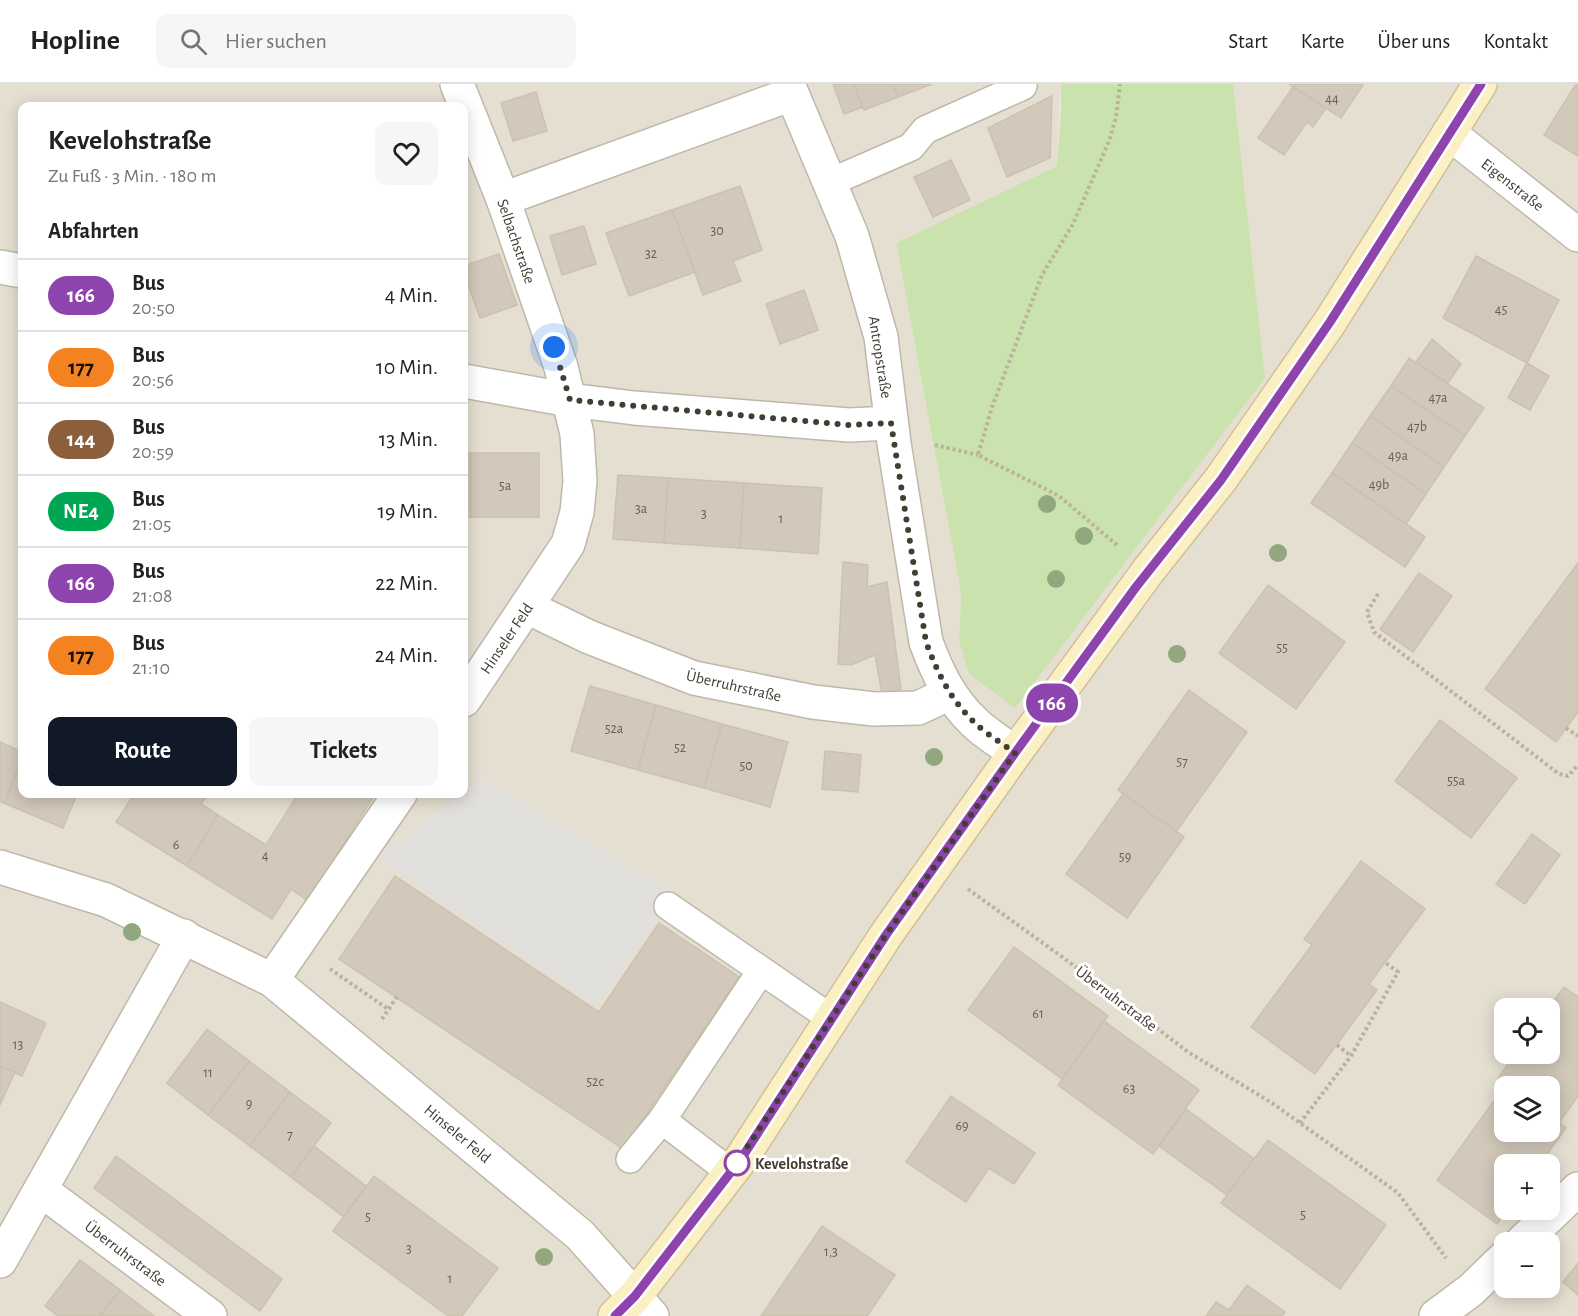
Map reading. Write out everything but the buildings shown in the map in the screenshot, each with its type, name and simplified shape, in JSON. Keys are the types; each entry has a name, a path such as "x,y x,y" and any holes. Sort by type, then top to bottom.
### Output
{"main road":[{"path":"634,1309 741,1159 886,935 1015,753 1148,572 1221,480 1323,332 1480,84"}],"street":[{"name":"Selbachstraße","path":"457,84 464,102"},
{"name":"Antropstraße","path":"503,199 790,89 852,236 881,337 891,423 926,642 937,672 950,693 974,723 1015,753"},
{"name":"Selbachstraße","path":"468,112 503,199 561,367 577,434 580,481 577,512 568,544 548,576"},
{"name":"Eigenstraße","path":"1449,133 1578,235"},
{"path":"0,267 18,270"},
{"path":"468,382 570,400 849,425 891,423"},
{"name":"Hinseler Feld","path":"468,694 548,576"},
{"name":"Überruhrstraße","path":"527,607 589,637 694,678 802,700 874,709 918,708 950,693"},
{"path":"272,980 397,798"},
{"name":"Hinseler Feld","path":"0,867 106,900 272,980 580,1235 634,1309"},
{"path":"0,1261 184,936"},
{"path":"1533,1232 1578,1189"},
{"name":"Überruhrstraße","path":"41,1190 210,1316"},
{"path":"1438,1315 1471,1290 1494,1268"}],"lane":[{"path":"831,182 911,147 925,130 1023,86"},
{"path":"668,906 832,1019"},
{"path":"630,1159 662,1120 761,971"},
{"path":"662,1120 730,1172"}],"path":[{"path":"1120,84 1116,117 1109,141 1073,224 1042,275 992,407 978,455 1059,496 1148,572"},
{"path":"1378,594 1367,612 1374,632 1559,774 1568,776 1578,765"},
{"path":"1566,728 1578,736"},
{"name":"Überruhrstraße","path":"936,865 1094,980 1188,1052 1272,1103 1398,1193 1471,1290"},
{"path":"1300,1123 1351,1056 1398,972 1386,963"},
{"path":"323,964 388,1009"},
{"path":"1336,1045 1351,1056"}],"shaded area":[{"path":"0,84 1061,84 1057,166 896,243 961,593 959,641 1233,99 1233,84 1578,84 1578,1316 0,1316"},
{"path":"482,778 676,894 596,1005 379,858 456,798 468,798 468,789"}],"green space":[{"path":"1061,84 1233,84 1265,378 1015,708 969,674 959,641 961,593 896,243 1057,166"}],"bus line":[{"name":"166","path":"615,1316 635,1296 741,1159 886,935 1124,603 1221,480 1330,322 1481,84"}],"place":[{"name":"Kevelohstraße","path":"737,1163"}],"route":[{"path":"554,347 570,400 633,408 849,425 891,423 926,642 937,672 950,693 974,723 1015,753 886,935 737,1163"}]}
